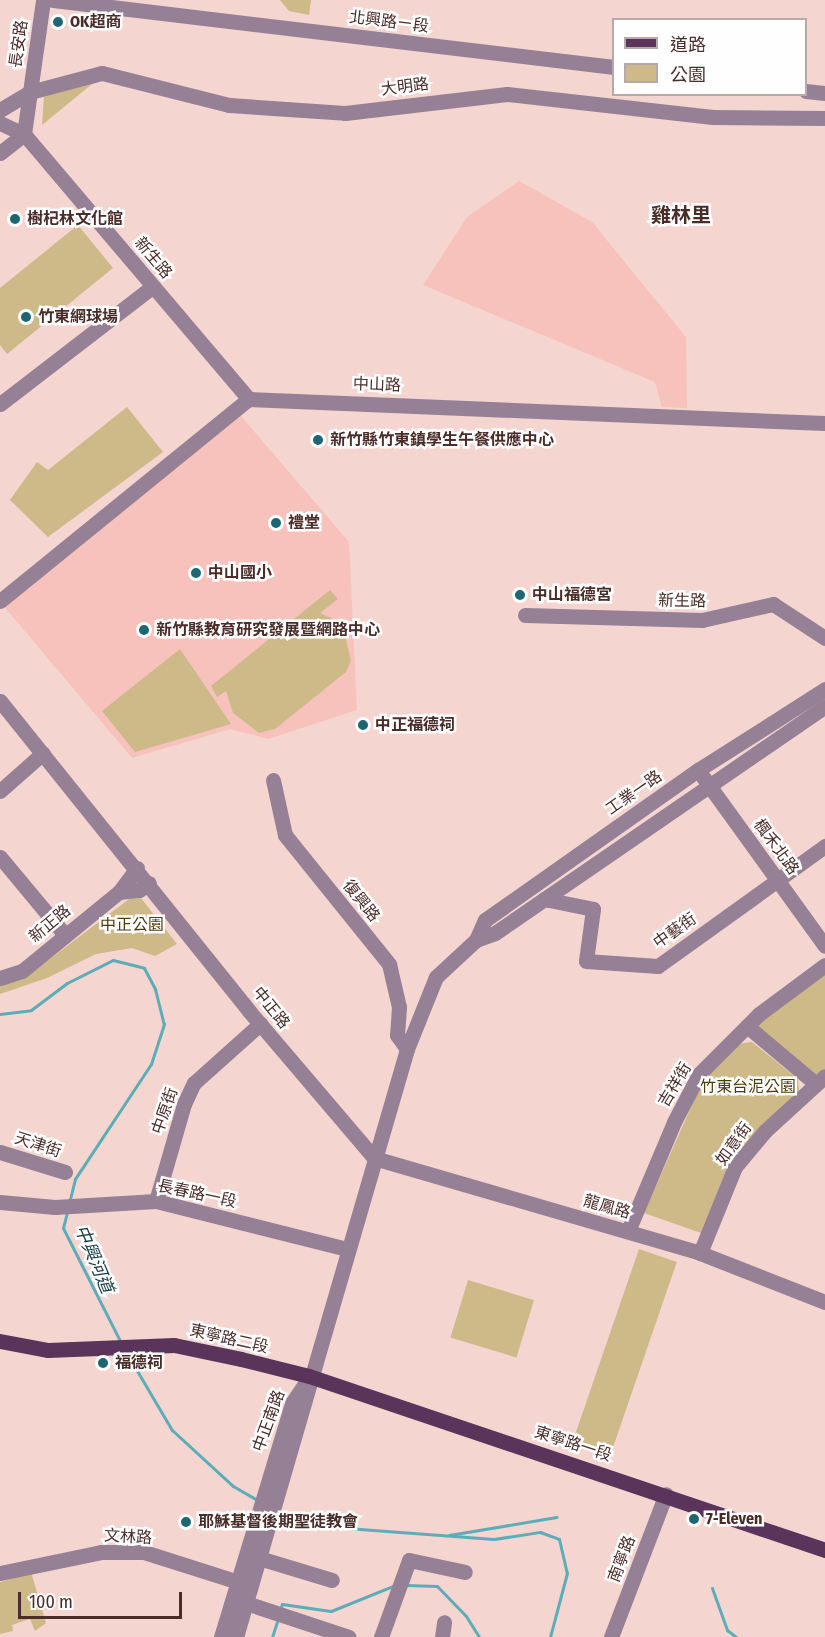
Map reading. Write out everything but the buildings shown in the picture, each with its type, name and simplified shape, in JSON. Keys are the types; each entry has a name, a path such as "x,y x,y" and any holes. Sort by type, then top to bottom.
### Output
{"main road":[{"name":"東寧路二段","path":"0,1341 48,1350 186,1347 309,1376"},
{"name":"東寧路一段","path":"309,1376 666,1494 825,1550"}],"street":[{"name":"長安路","path":"24,134 43,0"},
{"name":"北興路ㄧ段","path":"53,0 612,67"},
{"name":"大明路","path":"0,110 30,92 102,73 229,105 256,107 345,112 507,94 713,117 825,118"},
{"path":"807,91 825,93"},
{"name":"新生路","path":"0,123 24,134 249,399"},
{"path":"0,153 24,134"},
{"path":"0,404 153,286"},
{"path":"0,601 249,399"},
{"name":"中山路","path":"249,399 825,423"},
{"name":"新生路","path":"525,615 702,620 773,604 825,638"},
{"name":"工業一路","path":"374,1158 407,1049 436,978 476,940 485,921 698,770 825,689"},
{"name":"中正路","path":"0,701 137,868 260,1024 374,1158"},
{"name":"工業一路","path":"476,940 495,933 708,784 825,706"},
{"path":"0,791 43,753"},
{"name":"楓禾北路","path":"698,770 825,946"},
{"name":"復興路","path":"273,780 285,835 389,964 399,1007 397,1035 407,1049"},
{"name":"中藝街","path":"544,899 593,909 586,961 658,966 825,846"},
{"path":"0,857 65,935"},
{"name":"新正路","path":"0,978 22,970 119,892 137,868"},
{"name":"新正路","path":"119,892 139,890 149,883"},
{"name":"吉祥街","path":"628,1231 674,1122 699,1074 747,1026 825,965"},
{"name":"中原街","path":"156,1201 184,1104 194,1083 260,1024"},
{"path":"747,1026 820,1079"},
{"name":"如意街","path":"700,1253 735,1167 765,1131 820,1079"},
{"name":"天津街","path":"0,1152 65,1172"},
{"path":"309,1376 374,1158"},
{"name":"龍鳳路","path":"374,1158 700,1253 825,1302"},
{"name":"長春路一段","path":"0,1202 78,1207 156,1201 347,1249"},
{"name":"中正南路","path":"236,1637 246,1603 244,1584 267,1506 292,1404 309,1376"},
{"name":"南寧路","path":"610,1637 666,1494"},
{"name":"中正南路","path":"221,1637 244,1584 259,1558 267,1506"},
{"name":"文林路","path":"0,1573 101,1552 144,1552 244,1584"},
{"path":"259,1558 332,1580"},
{"path":"381,1637 409,1560 465,1572"},
{"path":"246,1603 349,1637"}],"shaded area":[{"path":"519,181 592,222 686,337 687,408 662,407 655,382 423,285 467,217"},
{"name":"中山國小","path":"241,416 349,542 357,710 268,739 230,729 132,758 2,604"}],"green space":[{"path":"280,0 311,0 309,15 289,11"},
{"path":"97,80 42,125 44,95"},
{"name":"竹東網球場","path":"78,225 113,268 7,354 0,345 0,288"},
{"path":"127,407 163,452 48,537 10,500 37,462 48,470"},
{"path":"330,590 338,599 320,613 342,623 351,661 346,672 275,729 259,733 233,713 226,691 217,697 211,686"},
{"path":"180,649 231,724 135,752 102,711"},
{"name":"中正公園","path":"137,893 177,944 155,956 132,948 96,954 47,978 0,994 0,986 30,974"},
{"path":"825,972 825,1071 817,1077 752,1025"},
{"name":"竹東台泥公園","path":"752,1042 798,1079 799,1092 768,1120 701,1233 644,1213 704,1078 737,1044"},
{"path":"639,1249 677,1262 611,1453 573,1440"},
{"path":"468,1280 534,1300 516,1358 450,1337"},
{"path":"31,1572 46,1623 35,1631 30,1619 12,1625 13,1631 0,1634 0,1582"}],"waterway":[{"name":"中興河道","path":"0,1014 31,1010 67,983 113,960 144,968 155,989 164,1024 151,1064 75,1179 69,1203"},
{"name":"中興河道","path":"67,1212 63,1228 120,1341"},
{"name":"中興河道","path":"126,1352 172,1430 233,1486 257,1500"},
{"path":"278,1512 290,1520 333,1527 494,1539 540,1532 559,1539 567,1573 550,1637"},
{"path":"449,1535 556,1517"},
{"path":"406,1585 437,1586 466,1616 479,1637"},
{"path":"280,1610 282,1604 331,1611 393,1586"},
{"path":"712,1588 727,1630 736,1637"},
{"path":"272,1637 278,1619"}],"place":[{"name":"OK超商","path":"58,22"},
{"name":"樹杞林文化館","path":"15,219"},
{"name":"竹東網球場","path":"26,317"},
{"name":"新竹縣竹東鎮學生午餐供應中心","path":"318,440"},
{"name":"禮堂","path":"276,523"},
{"name":"中山國小","path":"196,573"},
{"name":"中山福德宮","path":"520,595"},
{"name":"新竹縣教育研究發展暨網路中心","path":"144,630"},
{"name":"中正福德祠","path":"363,725"},
{"name":"福德祠","path":"103,1363"},
{"name":"7-Eleven","path":"694,1519"},
{"name":"耶穌基督後期聖徒教會","path":"186,1522"}],"district":[{"name":"雞林里","path":"681,215"}]}
